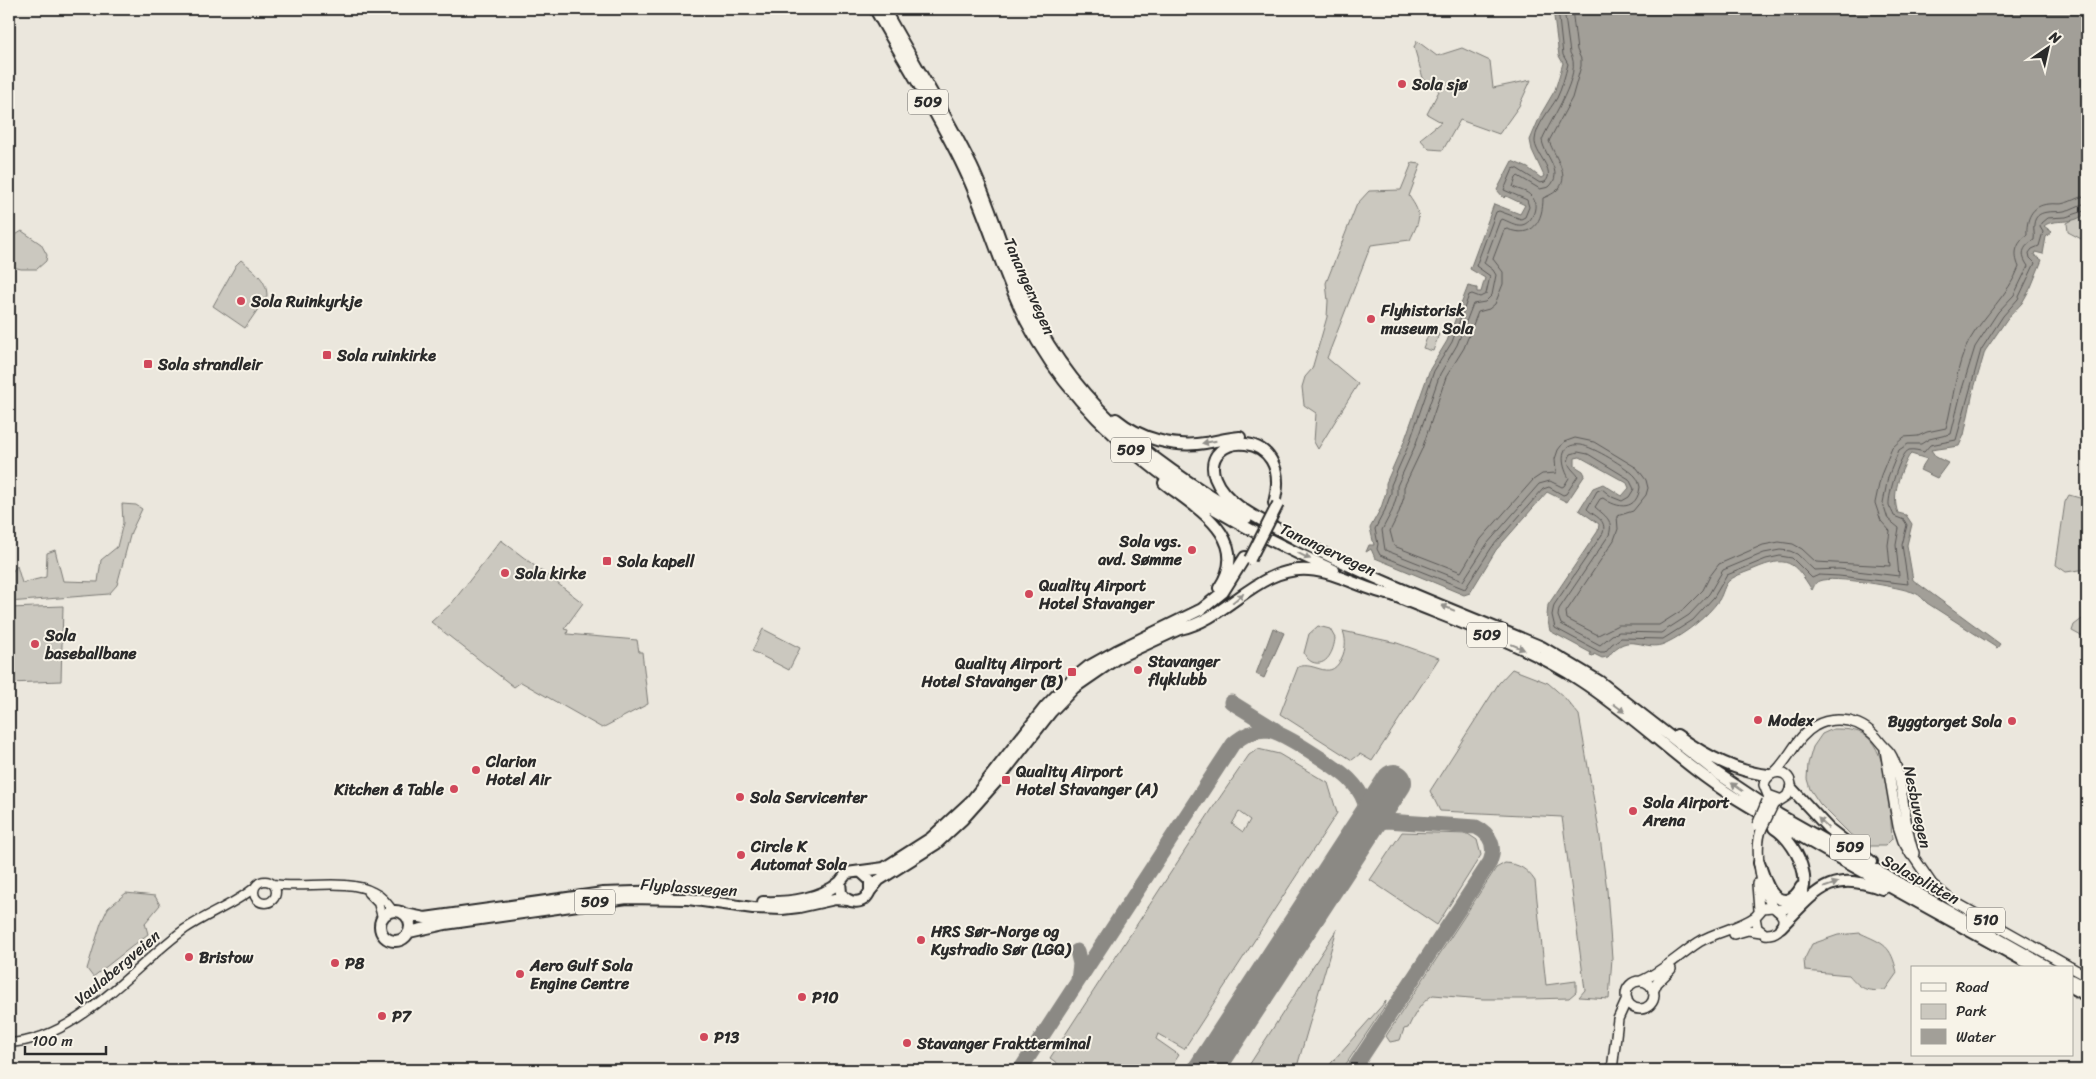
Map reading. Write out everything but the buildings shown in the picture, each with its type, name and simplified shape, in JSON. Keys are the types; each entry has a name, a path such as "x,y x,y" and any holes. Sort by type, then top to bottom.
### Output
{"highway":[{"name":"Tanangervegen","path":"875,9 965,170 1013,293 1027,322 1041,347 1063,379 1103,425 1156,469 1218,511 1308,558 1392,595"},
{"name":"Tanangervegen","path":"884,9 972,167 1020,290 1033,318 1047,343 1073,380 1108,419 1167,468 1247,518 1318,552"},
{"name":"509","path":"1073,380 1119,422 1149,438 1175,444 1191,444 1241,437 1251,438 1262,443 1278,460 1282,471 1282,488 1276,504 1226,596 1206,613 1180,629"},
{"name":"509","path":"1103,425 1125,452 1202,512 1224,537 1230,558 1226,576 1217,590 1192,615"},
{"name":"509","path":"1276,504 1278,481 1273,463 1267,455 1259,448 1248,443 1231,444 1223,449 1217,456 1214,464 1214,472 1220,487 1229,497 1257,518 1318,552 1542,647 1582,669 1616,693 1717,773 1772,805"},
{"name":"509","path":"1192,615 1223,592 1248,558"},
{"name":"509","path":"1180,629 1195,626 1214,617 1256,585 1288,571 1310,570 1326,572 1376,592 1392,595 1531,653 1580,680 1628,715 1687,763 1732,795 1748,811 1786,837 1801,862 1804,879"},
{"name":"Flyplassvegen","path":"405,914 417,918 433,917 603,893 646,890 689,892 755,901 782,902 825,892 840,882 847,873 877,870 890,864 916,848 946,825 981,789 1045,707 1069,682 1089,666 1123,647 1192,615"},
{"name":"Flyplassvegen","path":"409,932 445,924 627,898 688,899 754,908 782,909 835,899 859,902 864,900 879,880 936,844 963,819 997,781 1051,712 1074,688 1119,657 1180,629"},
{"name":"509","path":"1616,693 1640,707 1683,739 1716,759 1752,773 1772,774"},
{"name":"509","path":"1791,788 1812,813 1835,834 1918,894"},
{"name":"509","path":"1732,795 1772,805"},
{"name":"Solasplitten","path":"1772,805 1918,894 2046,966"},
{"name":"Solasplitten","path":"1772,805 1922,905 2032,966"},
{"path":"1760,863 1770,891 1781,899 1795,896 1804,879"},
{"path":"860,871 870,880 870,891"},
{"path":"1775,909 1791,907 1800,899 1804,889 1804,879"},
{"path":"840,882 841,893 848,900"},
{"name":"509","path":"1781,927 1809,897 1830,885 1842,882 1868,884 1902,900 1922,905"},
{"name":"509","path":"393,910 405,914"},
{"path":"382,917 393,910"},
{"path":"405,914 409,920 409,932"},
{"name":"509","path":"382,917 380,930 387,940 400,941 409,932"},
{"path":"2074,981 2087,988"},
{"path":"2074,989 2087,996"}],"main road":[{"name":"Nesbuvegen","path":"1794,749 1799,740 1815,726 1833,720 1842,720 1864,726 1873,733 1885,749 1889,751 1896,770 1914,853 1913,856 1932,884 1951,900 2068,966"},
{"name":"510","path":"1772,774 1794,749"},
{"name":"510","path":"1791,788 1788,776 1794,749"},
{"path":"1772,805 1764,785 1772,774 1784,773 1788,776"},
{"path":"1761,932 1757,928 1759,894 1751,854 1752,838 1772,805 1787,796 1791,788"},
{"path":"1653,992 1663,976 1701,947 1717,939 1741,932 1754,930 1770,934 1778,931 1781,927 1783,918 1775,909 1764,890 1757,845 1759,826"},
{"path":"260,902 254,896 254,888 263,881 291,887 331,884 374,892 393,910"},
{"path":"274,884 276,889 275,897"},
{"path":"239,900 268,903 291,887"},
{"name":"Vaulabergveien","path":"9,1044 40,1038 66,1026 185,930 210,914 239,900 254,888"},
{"path":"360,888 378,903 382,917"},
{"path":"1612,1070 1618,1019 1626,999 1628,986 1652,976 1699,942 1746,924 1768,906 1775,909"},
{"name":"Nesbuvegen","path":"2074,969 2087,976"},
{"path":"1617,1035 1626,1017 1636,1008 1647,1006 1653,998 1653,992 1649,984 1641,981"},
{"path":"1626,999 1636,1008"}],"green space":[{"path":"1417,41 1437,56 1462,48 1490,61 1493,88 1531,80 1519,106 1499,134 1460,120 1443,150 1429,149 1420,139 1441,122 1427,114 1439,91 1423,78 1414,47"},
{"path":"1412,163 1421,164 1409,196 1418,213 1418,222 1410,240 1371,245 1327,358 1358,384 1318,449 1314,442 1316,413 1304,405 1302,387 1305,377 1312,369 1327,317 1326,283 1357,204 1369,191 1401,190"},
{"path":"2087,212 2087,242 2068,232 2067,223"},
{"path":"22,231 41,244 47,255 46,261 37,269 21,269 9,266 9,239"},
{"path":"241,260 262,280 267,296 245,328 213,306 236,265"},
{"path":"1430,330 1439,334 1433,351 1423,348"},
{"path":"2069,495 2087,500 2087,569 2066,572 2056,565 2065,502"},
{"path":"122,504 136,505 142,509 131,532 117,585 109,594 9,602 10,574 17,566 22,583 46,577 47,553 55,550 63,581 98,582 101,560 117,547 123,523"},
{"path":"501,540 583,603 564,629 568,630 567,634 637,640 639,652 642,652 648,704 602,728 521,682 514,687 431,622 452,603"},
{"name":"Sola baseballbane","path":"63,606 61,681 9,683 9,608"},
{"path":"2086,616 2087,639 2072,631 2074,625"},
{"path":"1318,626 1330,629 1335,638 1329,657 1317,663 1309,660 1304,653 1309,634"},
{"path":"763,629 800,648 789,670 752,651"},
{"path":"1343,631 1397,643 1439,658 1372,761 1360,754 1352,760 1280,714 1298,667 1311,666 1328,670 1333,669 1338,664 1345,649"},
{"path":"1512,669 1548,683 1564,697 1579,715 1599,830 1607,890 1612,958 1609,999 1579,997 1585,990 1562,817 1440,811 1430,791 1499,683"},
{"path":"1833,729 1859,732 1874,744 1884,769 1889,799 1892,839 1885,846 1870,846 1851,835 1820,804 1810,789 1807,779 1808,764 1813,747 1822,734"},
{"path":"1258,749 1279,754 1328,783 1337,813 1184,1049 1158,1034 1156,1039 1179,1055 1169,1070 1066,1070 1050,1058 1249,755","holes":["1239,812 1250,820 1243,832 1232,824"]},
{"path":"1402,832 1468,834 1477,840 1481,855 1437,925 1370,880"},
{"path":"1505,863 1522,868 1535,881 1546,985 1576,981 1576,992 1569,998 1530,999 1483,999 1433,995 1418,1009 1408,1028 1404,1029 1400,1040 1390,1042 1386,1036 1496,868"},
{"path":"126,893 155,896 160,905 145,923 148,934 93,977 87,969 101,923 108,908"},
{"path":"1337,929 1296,1070 1246,1070"},
{"path":"1860,933 1881,943 1892,956 1897,973 1885,990 1864,989 1849,975 1805,971 1804,960 1812,944 1838,935"},
{"path":"1386,1001 1385,1006 1342,1070 1325,1070"}],"water":[{"path":"1553,9 2087,9 2087,212 2082,217 2070,221 2053,222 2044,226 2052,232 2046,237 2043,254 2035,252 2034,255 2042,260 2022,303 2007,319 1985,351 1973,392 1964,435 1959,446 1931,450 1936,457 1948,463 1937,478 1920,470 1927,459 1911,454 1902,469 1896,491 1898,513 1906,515 1912,524 1907,545 1913,580 2000,644 1997,648 1927,603 1915,593 1882,585 1838,580 1818,582 1812,590 1800,573 1789,563 1774,562 1732,578 1726,584 1719,600 1702,619 1666,643 1658,646 1637,643 1623,644 1608,657 1602,658 1594,654 1593,656 1590,655 1591,653 1550,631 1547,616 1548,605 1598,531 1599,524 1579,510 1593,488 1603,484 1622,496 1629,488 1627,483 1580,457 1575,458 1575,466 1583,471 1585,475 1567,502 1547,492 1496,550 1470,593 1464,595 1375,558 1371,549 1366,552 1369,545 1374,545 1370,528 1381,508 1386,492 1386,483 1404,442 1430,369 1447,341 1468,286 1477,288 1477,292 1481,292 1485,278 1470,269 1494,204 1520,214 1525,205 1506,196 1504,198 1497,190 1512,161 1528,168 1541,178 1544,176 1532,150 1530,140 1541,114 1555,90 1563,63 1559,56"},
{"path":"1273,628 1284,633 1264,678 1256,674"}],"taxiway":[{"path":"1231,702 1276,730"},
{"path":"1020,1070 1233,744 1241,738 1257,731 1267,730 1274,732 1309,751 1343,774 1356,786 1364,801 1366,813 1362,831"},
{"path":"1353,1070 1490,862 1492,856 1492,846 1489,837 1476,827 1387,821 1374,823 1362,831"},
{"path":"1077,951 1080,964 1078,980"}],"runway":[{"path":"1206,1070 1394,782"}],"place":[{"name":"Sola sjø","path":"1402,84"},
{"name":"Sola Ruinkyrkje","path":"241,301"},
{"name":"Flyhistorisk museum Sola","path":"1371,319"},
{"name":"Sola ruinkirke","path":"327,355"},
{"name":"Sola strandleir","path":"148,364"},
{"name":"Sola vgs. avd. Sømme","path":"1192,550"},
{"name":"Sola kapell","path":"607,561"},
{"name":"Sola kirke","path":"505,573"},
{"name":"Quality Airport Hotel Stavanger","path":"1029,594"},
{"name":"Sola baseballbane","path":"35,644"},
{"name":"Stavanger flyklubb","path":"1138,670"},
{"name":"Quality Airport Hotel Stavanger (B)","path":"1072,672"},
{"name":"Modex","path":"1758,720"},
{"name":"Byggtorget Sola","path":"2012,721"},
{"name":"Clarion Hotel Air","path":"476,770"},
{"name":"Quality Airport Hotel Stavanger (A)","path":"1006,780"},
{"name":"Kitchen & Table","path":"454,789"},
{"name":"Sola Servicenter","path":"740,797"},
{"name":"Sola Airport Arena","path":"1633,811"},
{"name":"Circle K Automat Sola","path":"741,855"},
{"name":"HRS Sør-Norge og Kystradio Sør (LGQ)","path":"921,940"},
{"name":"Bristow","path":"189,957"},
{"name":"P8","path":"335,963"},
{"name":"Aero Gulf Sola Engine Centre","path":"520,974"},
{"name":"P10","path":"802,997"},
{"name":"P7","path":"382,1016"},
{"name":"P13","path":"704,1037"},
{"name":"Stavanger Fraktterminal","path":"907,1043"}]}
